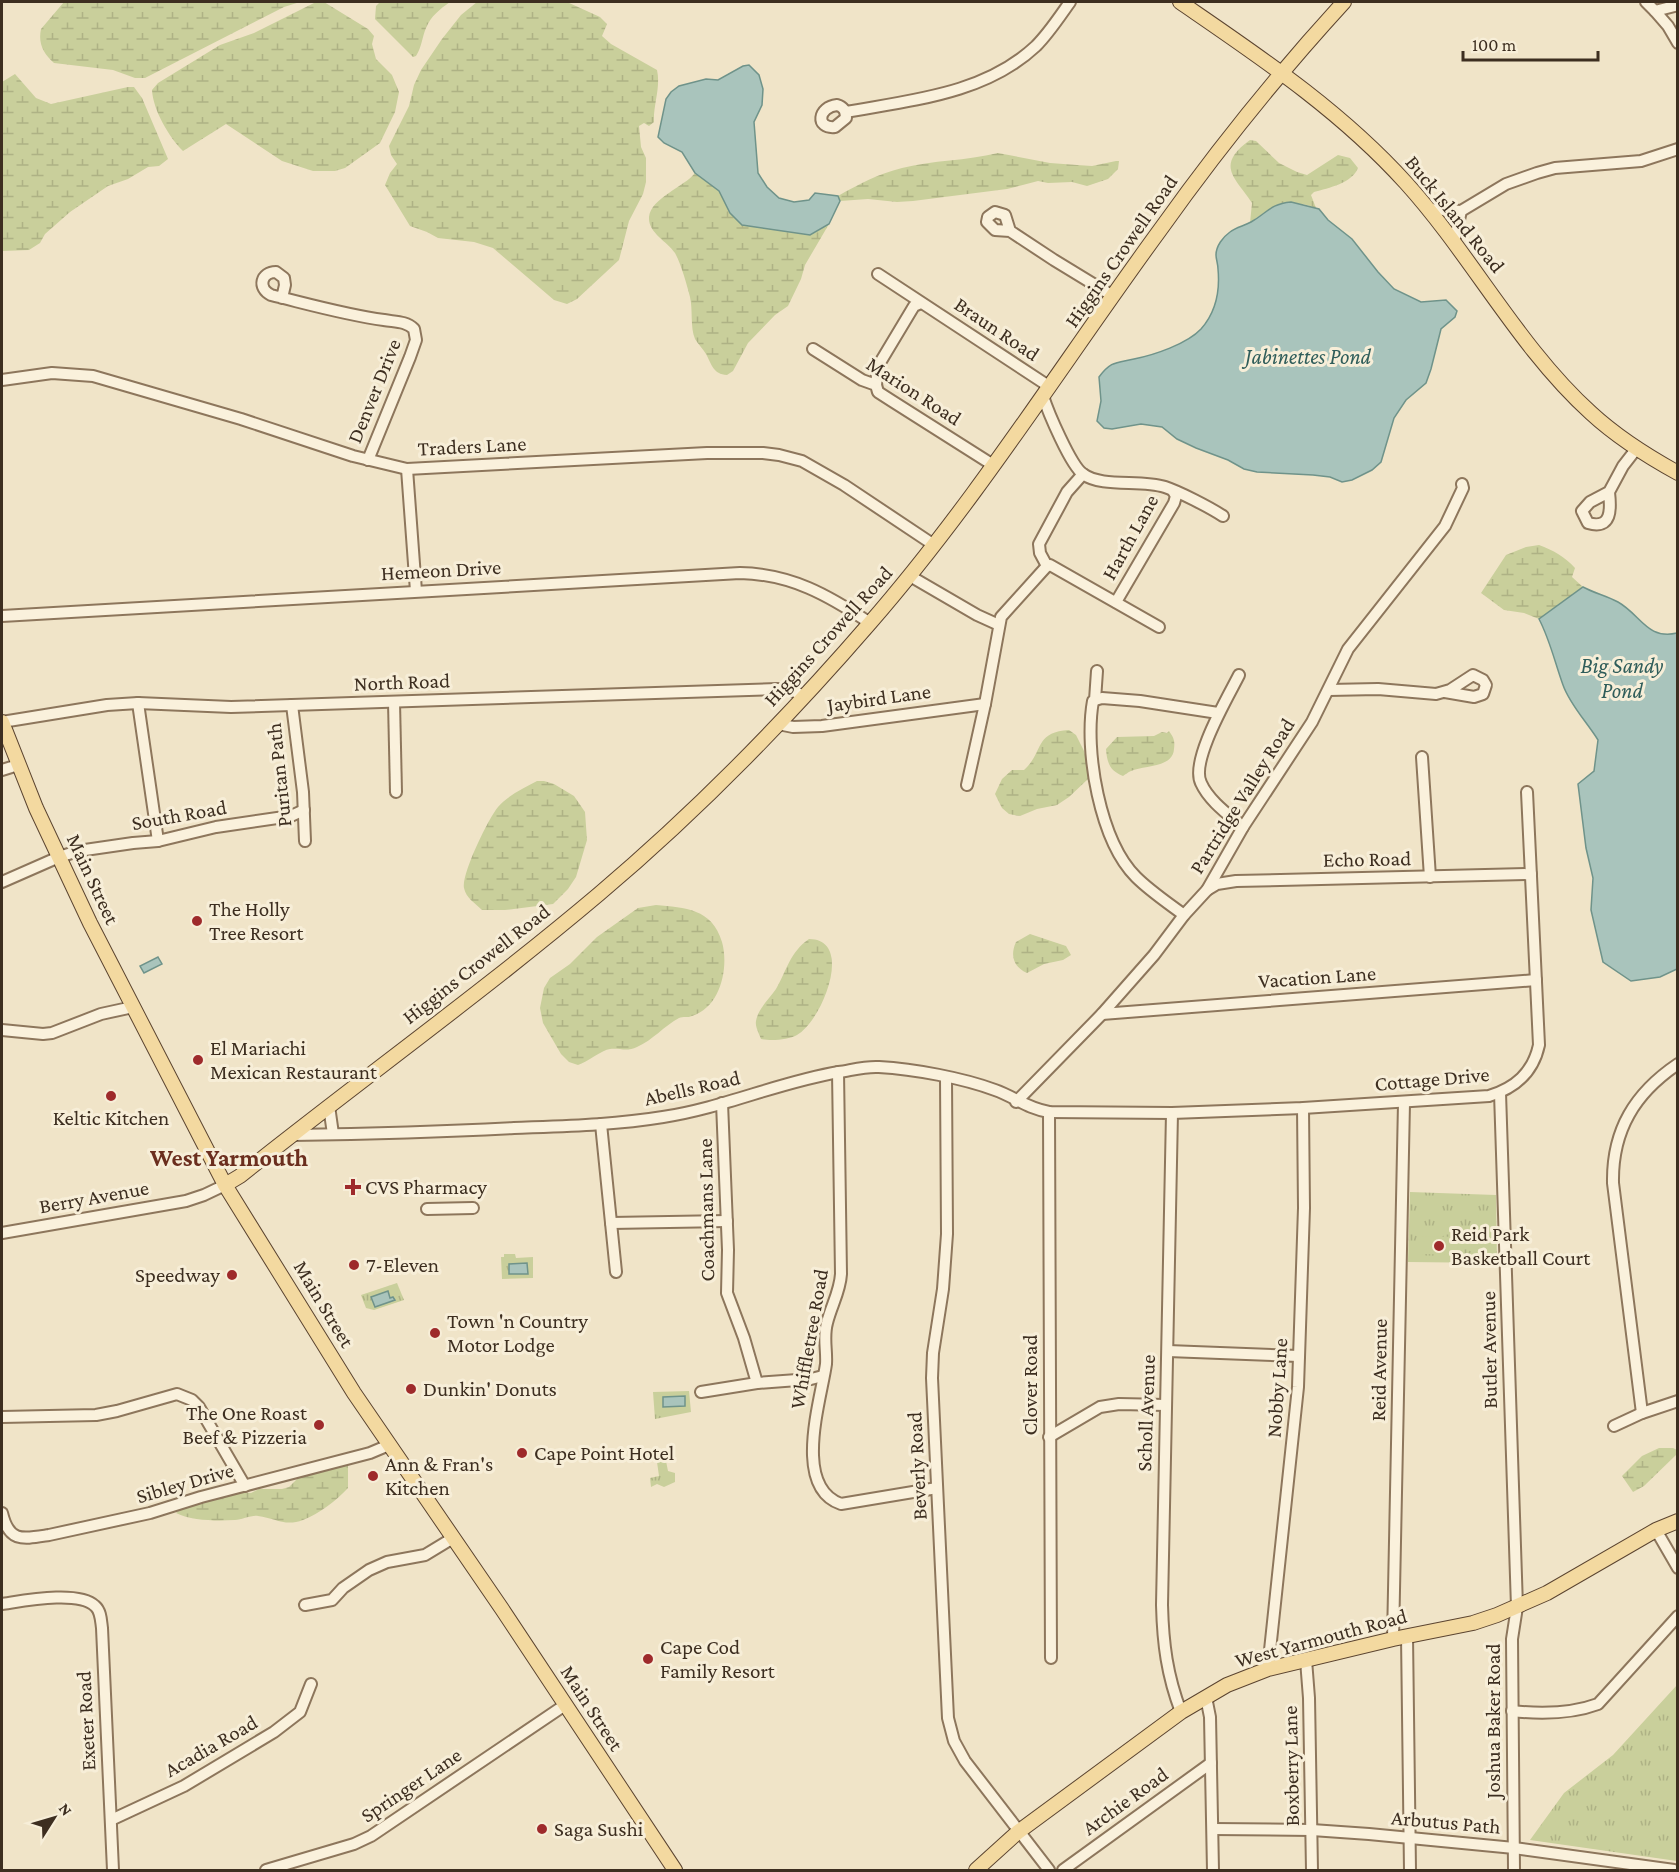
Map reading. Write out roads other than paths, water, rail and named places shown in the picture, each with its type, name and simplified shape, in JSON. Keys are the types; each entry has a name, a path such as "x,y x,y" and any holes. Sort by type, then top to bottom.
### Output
{"main road":[{"name":"Buck Island Road","path":"1180,2 1282,72 1370,146 1429,209 1524,337 1563,385 1591,413 1637,448 1677,472"},
{"name":"Higgins Crowell Road","path":"225,1185 240,1176 596,896 687,814 778,724 910,576 1046,392 1196,182 1282,72 1344,2"},
{"name":"Main Street","path":"2,722 18,765 90,923 225,1185 389,1445 675,1870"},
{"name":"West Yarmouth Road","path":"976,1870 1018,1832 1181,1712 1227,1685 1268,1669 1393,1639 1473,1623 1517,1607 1547,1593 1656,1530 1677,1521"}],"street":[{"path":"846,112 958,90 991,76 1034,47 1070,2"},
{"path":"1646,2 1668,27 1677,43"},
{"path":"1655,11 1677,5"},
{"path":"1429,209 1461,211 1506,184 1546,171 1563,167 1641,161 1677,149"},
{"path":"1454,243 1461,211"},
{"path":"1010,231 1113,296"},
{"name":"Braun Road","path":"878,274 1046,392"},
{"name":"Denver Drive","path":"282,298 355,315 405,323 414,329 416,336 410,357 368,460"},
{"name":"Braun Road","path":"876,385 878,366 914,306 921,303"},
{"name":"Marion Road","path":"813,349 862,380 876,385 878,392 993,465"},
{"name":"Traders Lane","path":"2,380 52,373 93,376 241,419 368,460 407,469 718,453 780,455 802,461 844,485 934,544"},
{"path":"1046,392 1048,411 1072,461 1083,474 1099,481 1125,481 1155,485 1173,491 1222,516"},
{"path":"1609,492 1623,466 1637,448"},
{"path":"407,469 416,591"},
{"path":"1047,566 1040,554 1039,544 1067,492 1083,474"},
{"name":"Partridge Valley Road","path":"1016,1102 1102,1014 1207,890 1243,827 1312,722 1342,659 1356,636 1445,526 1463,488 1462,484"},
{"name":"Harth Lane","path":"1116,602 1174,503 1176,496 1173,491"},
{"path":"1047,566 1050,565 1159,627"},
{"path":"967,784 1001,617 1047,566"},
{"name":"Hemeon Drive","path":"2,616 724,573 760,573 794,581 813,589 870,623"},
{"path":"910,576 977,615 999,625"},
{"path":"1097,671 1095,700 1089,720 1092,764 1109,833 1116,851 1137,878 1184,915"},
{"path":"1239,675 1218,713 1198,768 1200,782 1220,806 1243,827"},
{"name":"North Road","path":"2,722 107,705 138,703 214,706 292,705 777,689 791,690 804,696"},
{"path":"1329,690 1378,689 1436,694 1445,692"},
{"path":"1095,700 1102,698 1140,701 1218,713"},
{"path":"394,702 396,792"},
{"path":"138,703 158,841"},
{"name":"Jaybird Lane","path":"778,724 793,727 822,726 985,704"},
{"name":"Puritan Path","path":"292,705 304,810 305,841"},
{"path":"1422,757 1430,877"},
{"path":"2,770 18,765"},
{"name":"Cottage Drive","path":"1049,1112 1172,1113 1475,1098 1500,1092 1523,1078 1534,1063 1538,1052 1539,1033 1527,792"},
{"name":"South Road","path":"2,882 59,857 91,849 158,841 216,827 291,816 304,810"},
{"name":"Echo Road","path":"1207,890 1217,884 1236,881 1530,874"},
{"name":"Vacation Lane","path":"1102,1014 1536,980"},
{"path":"2,1030 52,1033 101,1014 133,1007"},
{"path":"1642,1413 1613,1183 1613,1162 1624,1123 1634,1106 1657,1079 1677,1064"},
{"name":"Abells Road","path":"292,1135 387,1134 601,1125 679,1114 723,1103 778,1085 838,1072 878,1067 920,1072 996,1090 1035,1110 1049,1112"},
{"name":"Whiffletree Road","path":"838,1072 841,1274 837,1298 827,1322 824,1339 826,1358 812,1440 818,1480 829,1498 842,1504 937,1488"},
{"name":"Beverly Road","path":"946,1078 947,1234 932,1378 946,1680 951,1731 965,1761 1049,1870"},
{"name":"Butler Avenue","path":"1500,1092 1517,1607"},
{"name":"Coachmans Lane","path":"723,1103 727,1293 758,1383"},
{"name":"Reid Avenue","path":"1393,1639 1404,1103"},
{"path":"329,1106 333,1134"},
{"name":"Nobby Lane","path":"1268,1669 1298,1387 1304,1208 1303,1108"},
{"name":"Clover Road","path":"1049,1112 1051,1658"},
{"name":"Scholl Avenue","path":"1172,1113 1162,1605 1163,1640 1171,1684 1181,1712"},
{"path":"601,1125 616,1272"},
{"name":"Berry Avenue","path":"2,1233 186,1201 204,1196 225,1185"},
{"path":"427,1209 473,1208"},
{"path":"611,1223 727,1221"},
{"path":"1168,1351 1299,1356"},
{"path":"701,1392 823,1376"},
{"path":"2,1417 96,1415 169,1396 184,1395 199,1407 245,1486"},
{"path":"1614,1426 1677,1401"},
{"path":"1049,1437 1100,1407 1119,1404 1166,1405"},
{"name":"Sibley Drive","path":"2,1513 8,1531 13,1536 33,1538 117,1521 370,1454 389,1445"},
{"path":"1656,1530 1677,1568"},
{"path":"305,1605 332,1600 343,1588 369,1570 387,1562 425,1555 453,1538"},
{"name":"Exeter Road","path":"2,1604 75,1598 97,1607 102,1628 113,1870"},
{"name":"Joshua Baker Road","path":"1514,1870 1512,1639 1517,1607"},
{"path":"1512,1711 1543,1713 1587,1708 1598,1704 1677,1616"},
{"path":"1407,1636 1410,1870"},
{"name":"Boxberry Lane","path":"1306,1660 1312,1870"},
{"name":"Acadia Road","path":"111,1820 184,1786 274,1732 300,1712 311,1684"},
{"path":"1206,1697 1210,1717 1213,1870"},
{"name":"Springer Lane","path":"266,1870 354,1844 371,1836 565,1705"},
{"name":"Archie Road","path":"1063,1870 1211,1763"},
{"name":"Arbutus Path","path":"1213,1829 1312,1830 1408,1838 1514,1848 1603,1860 1635,1868 1674,1870"}],"water":[{"path":"749,65 759,75 763,89 762,105 754,122 758,173 767,187 779,198 794,202 809,200 815,193 838,196 840,201 829,224 810,235 742,225 730,213 719,191 695,173 682,152 664,143 658,137 666,99 671,92 679,86 706,79 718,80"},
{"name":"Jabinettes Pond","path":"1291,202 1319,209 1328,220 1352,239 1394,289 1421,302 1446,300 1457,311 1455,317 1441,329 1426,383 1406,400 1394,418 1381,462 1372,470 1352,480 1342,482 1330,477 1313,475 1257,472 1244,469 1177,439 1162,427 1141,424 1112,429 1104,428 1097,421 1101,401 1099,377 1103,372 1114,364 1170,348 1201,329 1216,300 1218,267 1216,255 1220,242 1232,230 1251,222 1273,207"},
{"name":"Big Sandy Pond","path":"1583,587 1626,607 1651,630 1658,633 1677,633 1677,969 1660,977 1631,981 1603,962 1591,910 1593,878 1586,848 1578,784 1594,771 1598,740 1566,692 1539,619"},
{"path":"158,957 162,964 144,973 140,966"},
{"path":"527,1263 528,1274 509,1274 509,1264"},
{"path":"388,1291 390,1298 393,1297 395,1300 375,1307 371,1297"},
{"path":"685,1396 685,1406 663,1407 663,1397"}],"place":[{"name":"The Holly Tree Resort","path":"197,921"},
{"name":"El Mariachi Mexican Restaurant","path":"198,1060"},
{"name":"Keltic Kitchen","path":"111,1096"},
{"name":"CVS Pharmacy","path":"353,1187"},
{"name":"Reid Park Basketball Court","path":"1439,1246"},
{"name":"7-Eleven","path":"354,1265"},
{"name":"Speedway","path":"232,1275"},
{"name":"Town 'n Country Motor Lodge","path":"435,1333"},
{"name":"Dunkin' Donuts","path":"411,1389"},
{"name":"The One Roast Beef & Pizzeria","path":"319,1425"},
{"name":"Cape Point Hotel","path":"522,1453"},
{"name":"Ann & Fran's Kitchen","path":"373,1476"},
{"name":"Cape Cod Family Resort","path":"648,1659"},
{"name":"Saga Sushi","path":"542,1829"}],"district":[{"name":"West Yarmouth","path":"229,1157"}]}
